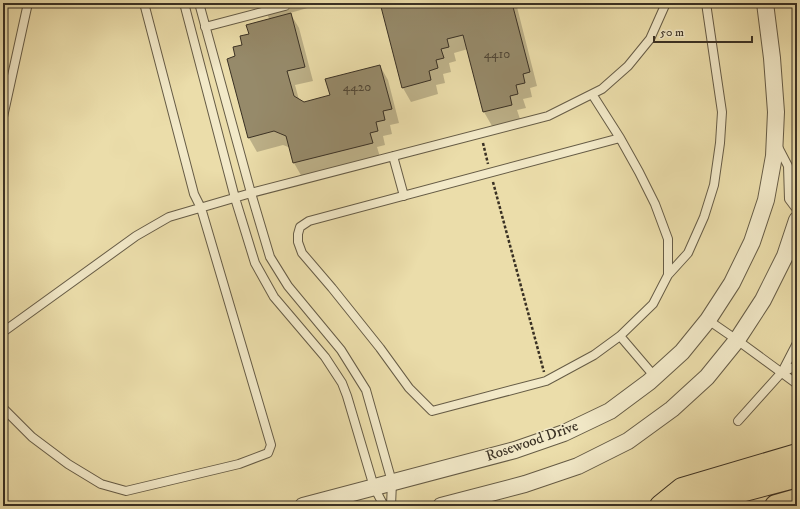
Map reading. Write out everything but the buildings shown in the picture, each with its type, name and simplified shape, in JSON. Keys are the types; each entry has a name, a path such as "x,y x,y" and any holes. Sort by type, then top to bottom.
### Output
{"highway":[{"path":"661,506 682,489 797,455"},
{"path":"684,506 797,476"},
{"path":"776,506 797,500"}],"street":[{"name":"Rosewood Drive","path":"303,506 515,450 564,433 610,411 649,382 682,352 708,320 732,283 752,242 766,200 774,156 776,112 772,58 765,3"},
{"path":"441,506 525,484 578,466 628,441 672,409 707,377 738,340 763,300 785,256 797,220"}],"lane":[{"path":"3,117 28,3"},
{"path":"3,408 32,437 68,464 101,484 126,491 239,464 268,453 271,445 201,208 194,194 144,3"},
{"path":"184,3 235,198 255,263 274,297 325,356 342,382 374,487 384,506"},
{"path":"199,3 270,257 288,286 341,350 366,390 392,482 391,506"},
{"path":"3,332 136,236 169,217 251,193 548,116 602,89 628,66 650,39 666,3"},
{"path":"620,138 309,221 300,227 298,242 302,253 375,342 409,388 432,411 546,381 594,355 620,336 652,304 668,275 688,253 704,217 714,185 720,143 722,112 706,3"},
{"path":"205,27 285,6"},
{"path":"592,94 620,138 655,204 668,239 668,275"},
{"path":"774,141 788,166 790,199 797,207"},
{"path":"393,156 404,196"},
{"path":"708,320 738,340 797,384"},
{"path":"620,336 655,377"},
{"path":"738,421 782,372 797,343"},
{"path":"782,372 797,366"}],"path":[{"path":"480,133 546,381"}]}
